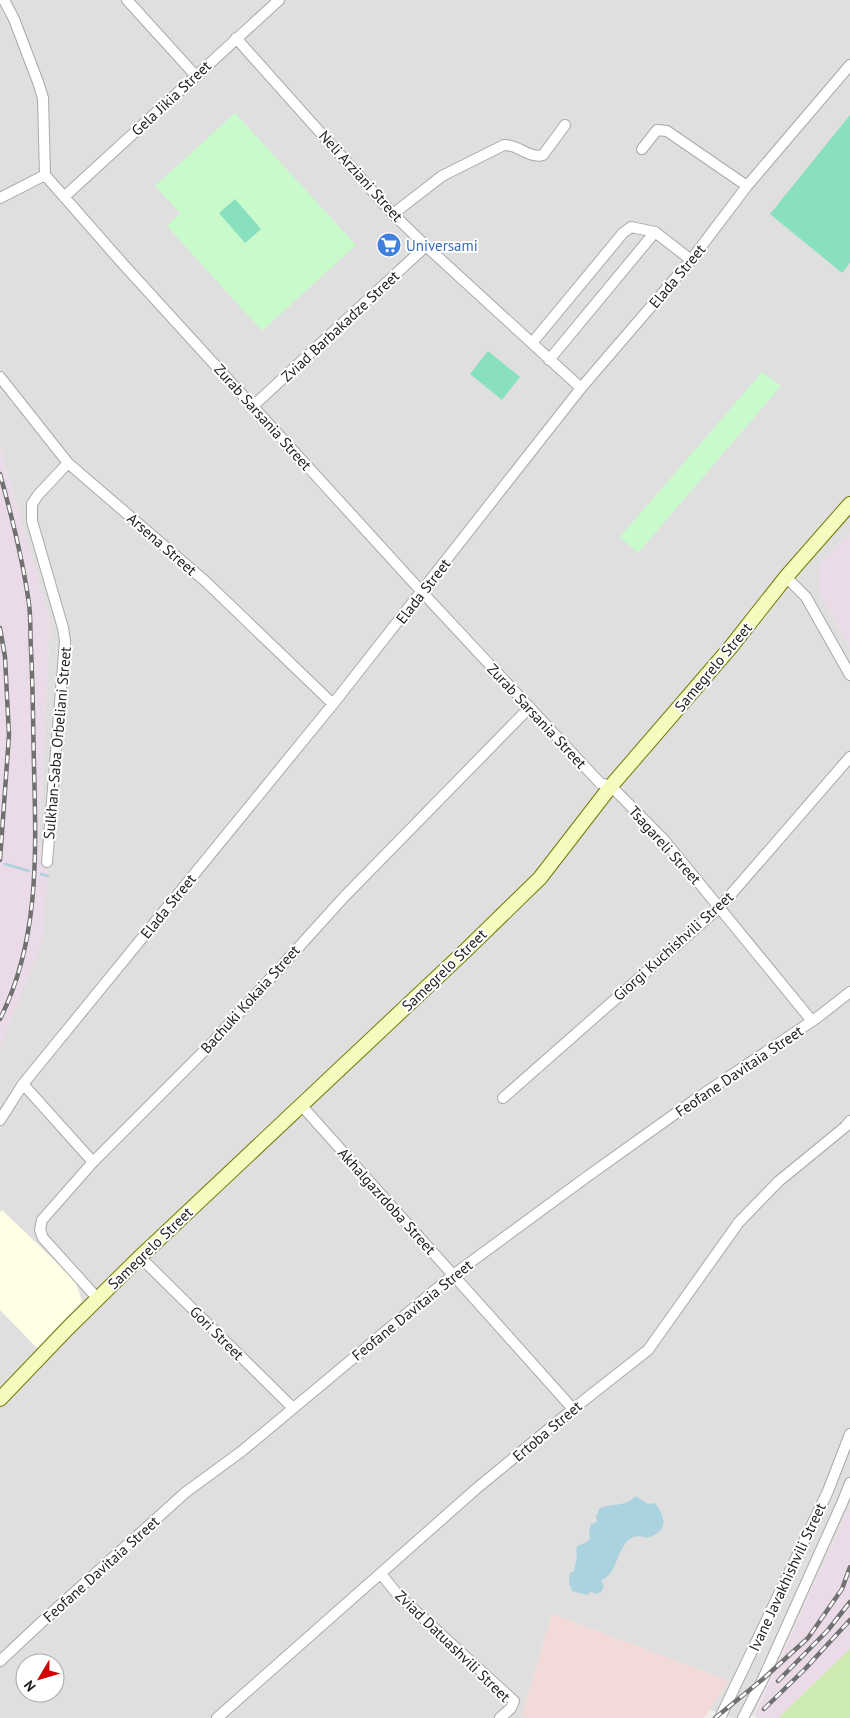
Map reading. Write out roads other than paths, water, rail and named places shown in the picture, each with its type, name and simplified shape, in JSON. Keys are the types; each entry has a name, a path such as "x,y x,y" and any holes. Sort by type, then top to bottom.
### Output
{"main road":[{"name":"Samegrelo Street","path":"0,1399 140,1257 540,878 611,786 730,648 786,577 850,504"}],"street":[{"path":"0,198 45,175 43,98 14,19 4,0"},
{"path":"127,0 196,76"},
{"name":"Gela Jikia Street","path":"64,196 279,0"},
{"name":"Neli Arziani Street","path":"236,38 393,214 581,388"},
{"name":"Elada Street","path":"0,1120 23,1084 333,704 581,388 691,260 747,186 850,66"},
{"path":"393,214 442,176 504,145 511,144 533,155 544,155 565,126"},
{"path":"642,149 657,130 667,131 747,186"},
{"name":"Zurab Sarsania Street","path":"45,175 123,264 422,592 600,783 611,786"},
{"path":"532,344 623,233 631,228 655,232 691,260"},
{"path":"549,360 655,232"},
{"name":"Zviad Barbakadze Street","path":"253,406 426,246"},
{"name":"Arsena Street","path":"0,377 68,463 205,581 333,704"},
{"name":"Sulkhan-Saba Orbeliani Street","path":"47,862 65,641 63,628 32,521 32,504 68,463"},
{"path":"786,577 806,597 850,675"},
{"name":"Bachuki Kokaia Street","path":"98,1299 43,1238 40,1230 42,1220 93,1162 211,1044 344,897 530,707"},
{"name":"Giorgi Kuchishvili Street","path":"503,1098 720,907 850,757"},
{"name":"Tsagareli Street","path":"611,786 664,840 812,1021"},
{"name":"Feofane Davitaia Street","path":"0,1661 186,1492 242,1451 453,1275 693,1101 812,1021 850,992"},
{"path":"23,1084 93,1162"},
{"name":"Akhalgazrdoba Street","path":"301,1105 573,1409"},
{"name":"Ertoba Street","path":"217,1718 476,1489 648,1350 739,1222 779,1181 850,1121"},
{"name":"Gori Street","path":"140,1257 293,1408"},
{"name":"Ivane Javakhishvili Street","path":"722,1714 828,1491 850,1434"},
{"path":"743,1718 844,1501 850,1483"},
{"name":"Zviad Datuashvili Street","path":"381,1574 398,1595 514,1701 511,1708 500,1718"},
{"path":"722,1714 736,1718"}],"water":[{"path":"635,1496 648,1504 655,1503 662,1514 662,1528 659,1532 647,1538 638,1536 626,1542 612,1570 607,1577 601,1580 604,1587 601,1592 596,1594 590,1591 588,1595 572,1591 569,1584 570,1573 574,1571 577,1546 587,1542 590,1538 591,1524 597,1522 596,1515 599,1509 623,1504"}],"waterway":[{"path":"5,864 29,871"},
{"path":"41,874 48,876"}],"railway":[{"path":"0,474 13,522 30,610 35,831 35,863 29,927 13,989 0,1019"},
{"path":"0,628 5,657 9,735 0,860"},
{"path":"715,1718 763,1679 808,1638 842,1589 850,1567"},
{"path":"778,1681 828,1630 850,1602"},
{"path":"764,1709 805,1669 850,1620"}],"place":[{"name":"Universami","path":"389,245"}]}
